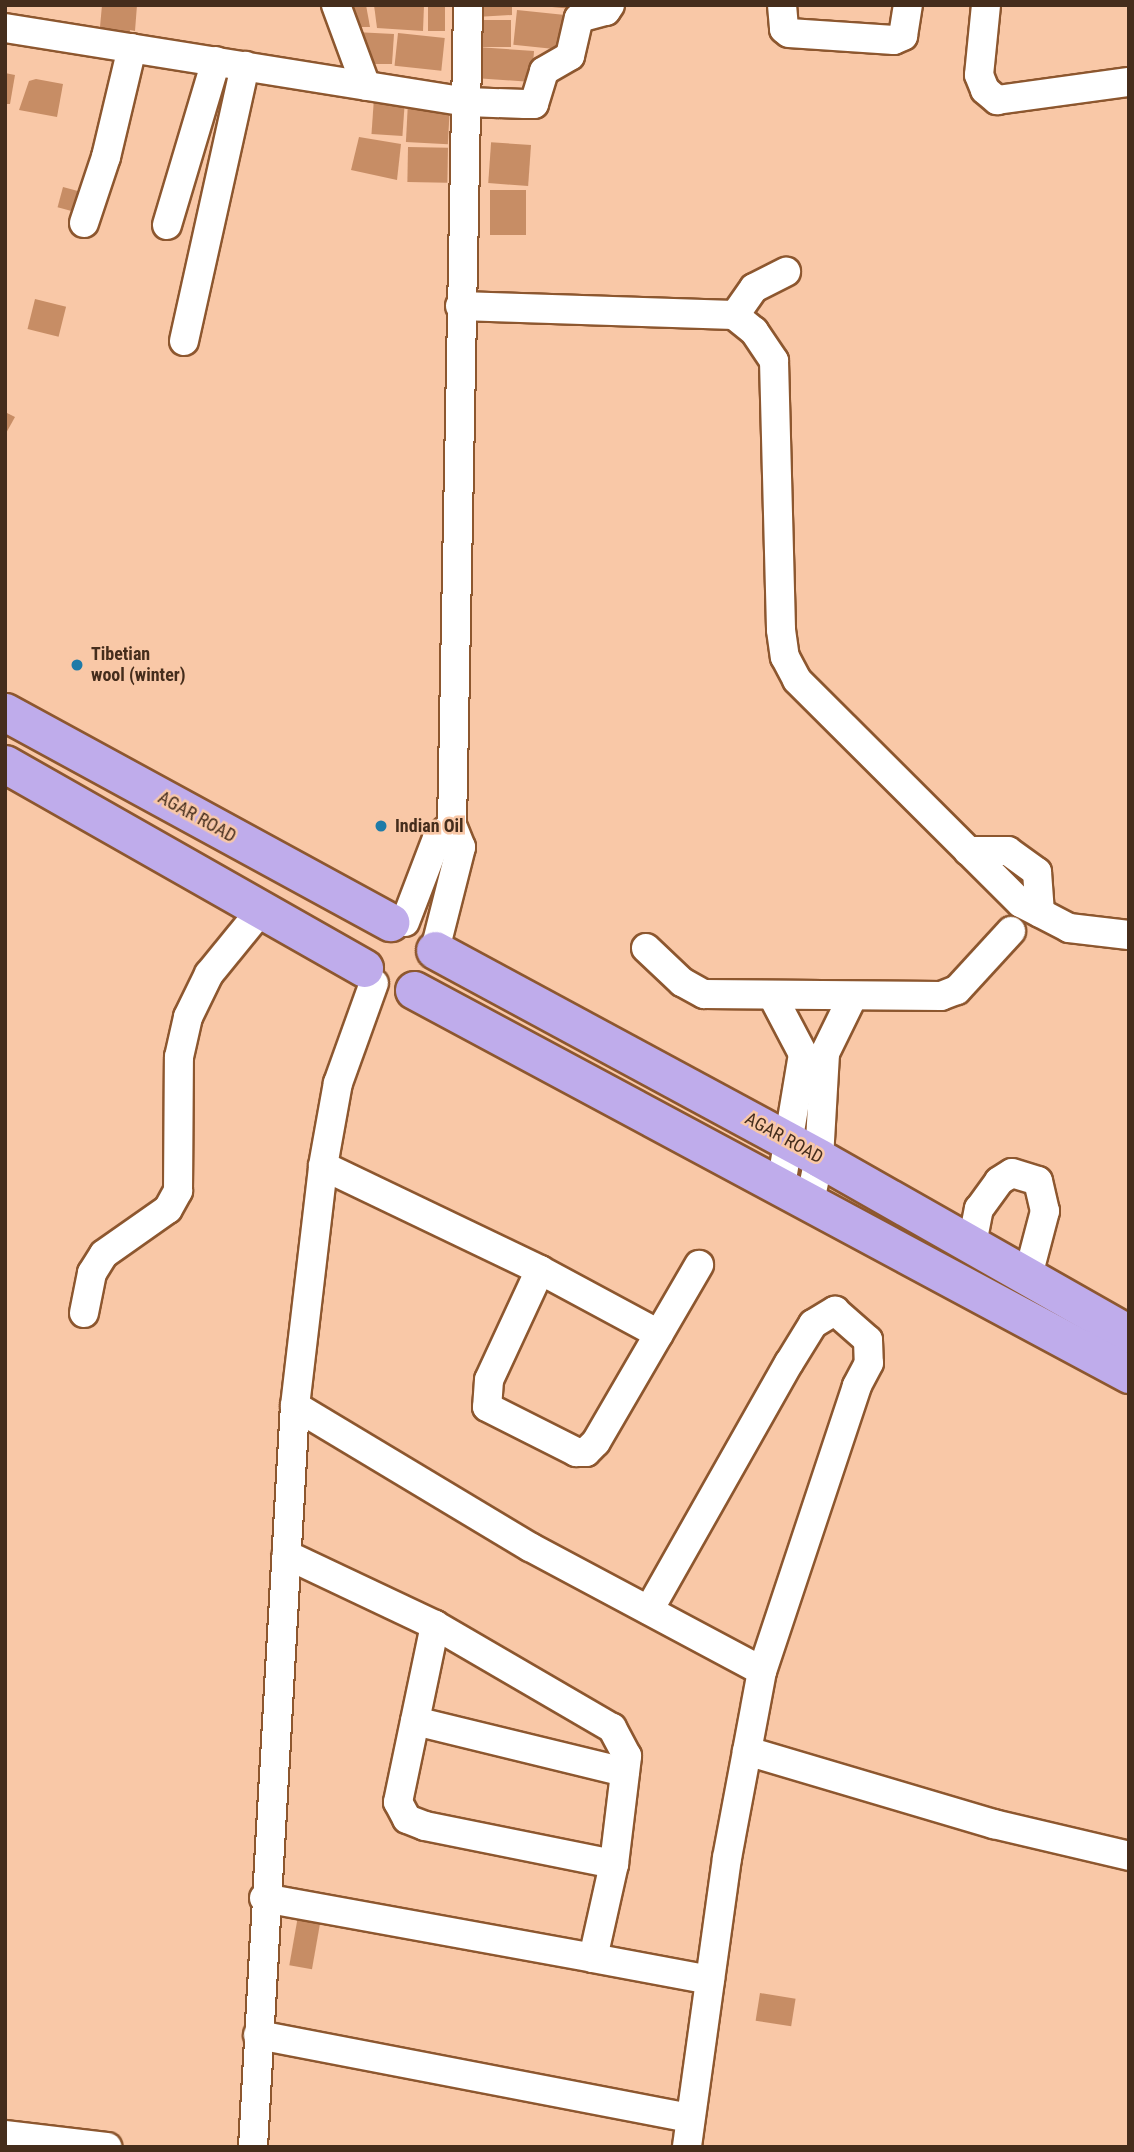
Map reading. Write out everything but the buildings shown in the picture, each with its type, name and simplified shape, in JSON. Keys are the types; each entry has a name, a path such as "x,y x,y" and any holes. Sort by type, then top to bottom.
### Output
{"main road":[{"name":"AGAR ROAD","path":"5,712 397,922 423,929 435,950 805,1150 1129,1334"},
{"path":"5,764 262,909 390,992 414,990 795,1194 1125,1363"},
{"path":"369,976 365,945 370,934 397,922"},
{"path":"414,990 431,974 435,950"}],"street":[{"path":"336,5 366,86"},
{"path":"435,950 461,847 452,825 460,306 468,5"},
{"path":"5,28 467,102 534,104 544,71 570,56 579,18 606,11 610,5"},
{"path":"782,5 784,29 789,33 894,40 906,30 908,5"},
{"path":"986,5 979,75 985,90 997,100 1129,82"},
{"path":"84,223 106,157 132,48"},
{"path":"166,225 216,61"},
{"path":"184,341 245,66"},
{"path":"735,316 754,288 786,272"},
{"path":"460,306 735,316 754,331 774,361 785,657 797,680 1021,903 1069,928 1129,934"},
{"path":"397,922 437,838 452,825"},
{"path":"84,1312 92,1273 104,1254 168,1209 178,1191 178,1057 188,1017 209,974 262,909"},
{"path":"646,948 682,982 704,994 852,998 950,995 1011,932"},
{"path":"253,2147 260,2088 258,2035 264,1899 295,1406 323,1166 341,1072 369,976"},
{"path":"773,997 814,1054"},
{"path":"795,1194 805,1150 814,1054 852,998"},
{"path":"323,1166 540,1270 659,1334"},
{"path":"972,1244 979,1209 999,1181 1012,1173 1038,1181 1045,1211 1028,1276"},
{"path":"540,1270 489,1380 486,1394 490,1412 565,1449 586,1452 699,1265"},
{"path":"649,1610 813,1324 835,1311 868,1340 869,1363 835,1449 762,1671 710,1980 687,2147"},
{"path":"295,1406 530,1547 762,1671"},
{"path":"287,1555 435,1625 612,1728 623,1742 625,1772 614,1864 593,1958"},
{"path":"435,1625 398,1802 407,1819 425,1826 614,1864"},
{"path":"415,1721 625,1772"},
{"path":"747,1751 994,1824 1129,1856"},
{"path":"264,1899 710,1980"},
{"path":"258,2035 690,2118"},
{"path":"5,2135 107,2147"}],"place":[{"name":"Tibetian wool (winter)","path":"77,665"},
{"name":"Indian Oil","path":"381,826"}]}
